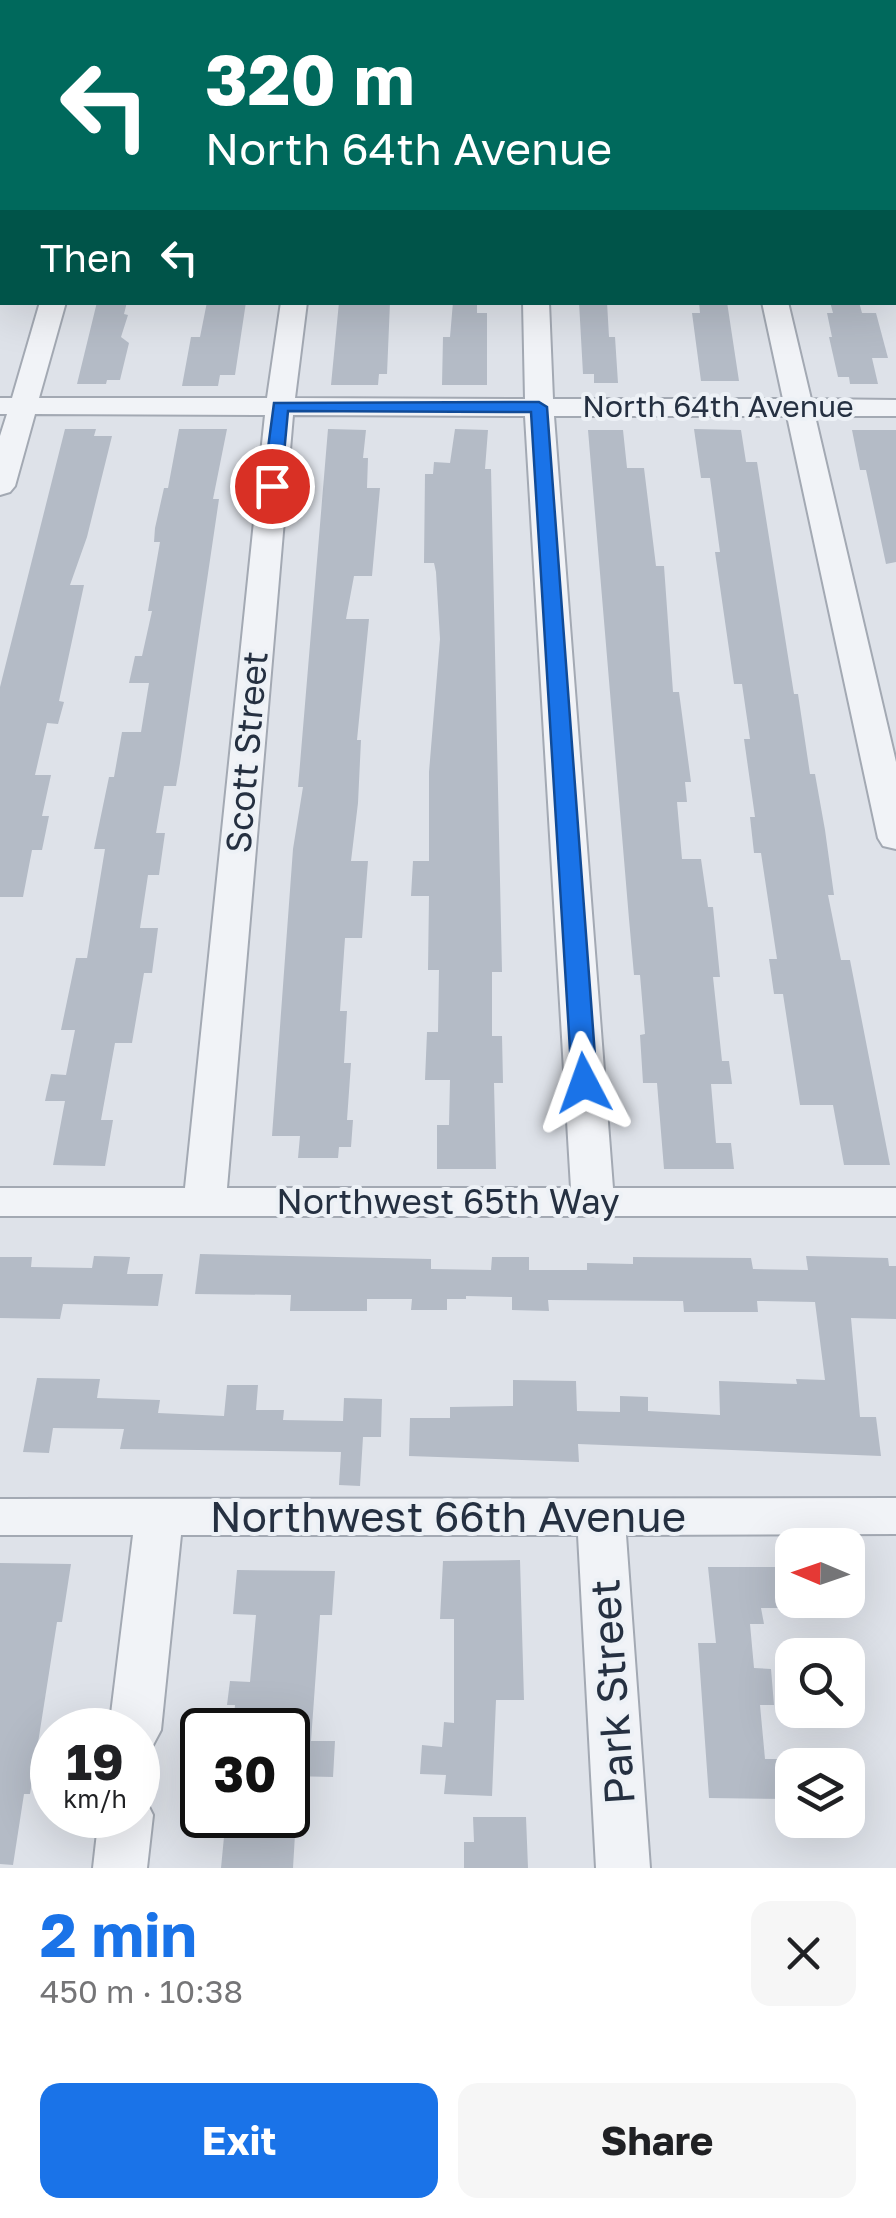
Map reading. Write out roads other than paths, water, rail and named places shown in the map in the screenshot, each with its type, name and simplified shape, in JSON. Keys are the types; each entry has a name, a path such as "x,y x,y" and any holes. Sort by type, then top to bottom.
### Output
{"street":[{"path":"0,486 11,406 53,305"},
{"name":"Scott Street","path":"205,1202 280,406 294,305"},
{"path":"536,305 539,407 593,1202"},
{"path":"776,305 896,838"},
{"name":"North 64th Avenue","path":"11,406 896,408"},
{"name":"Northwest 65th Way","path":"0,1202 896,1202"},
{"name":"Northwest 66th Avenue","path":"0,1516 896,1516"},
{"name":"Park Street","path":"601,1516 624,1868"},
{"path":"137,1708 159,1518"},
{"path":"120,1868 123,1838"}]}
